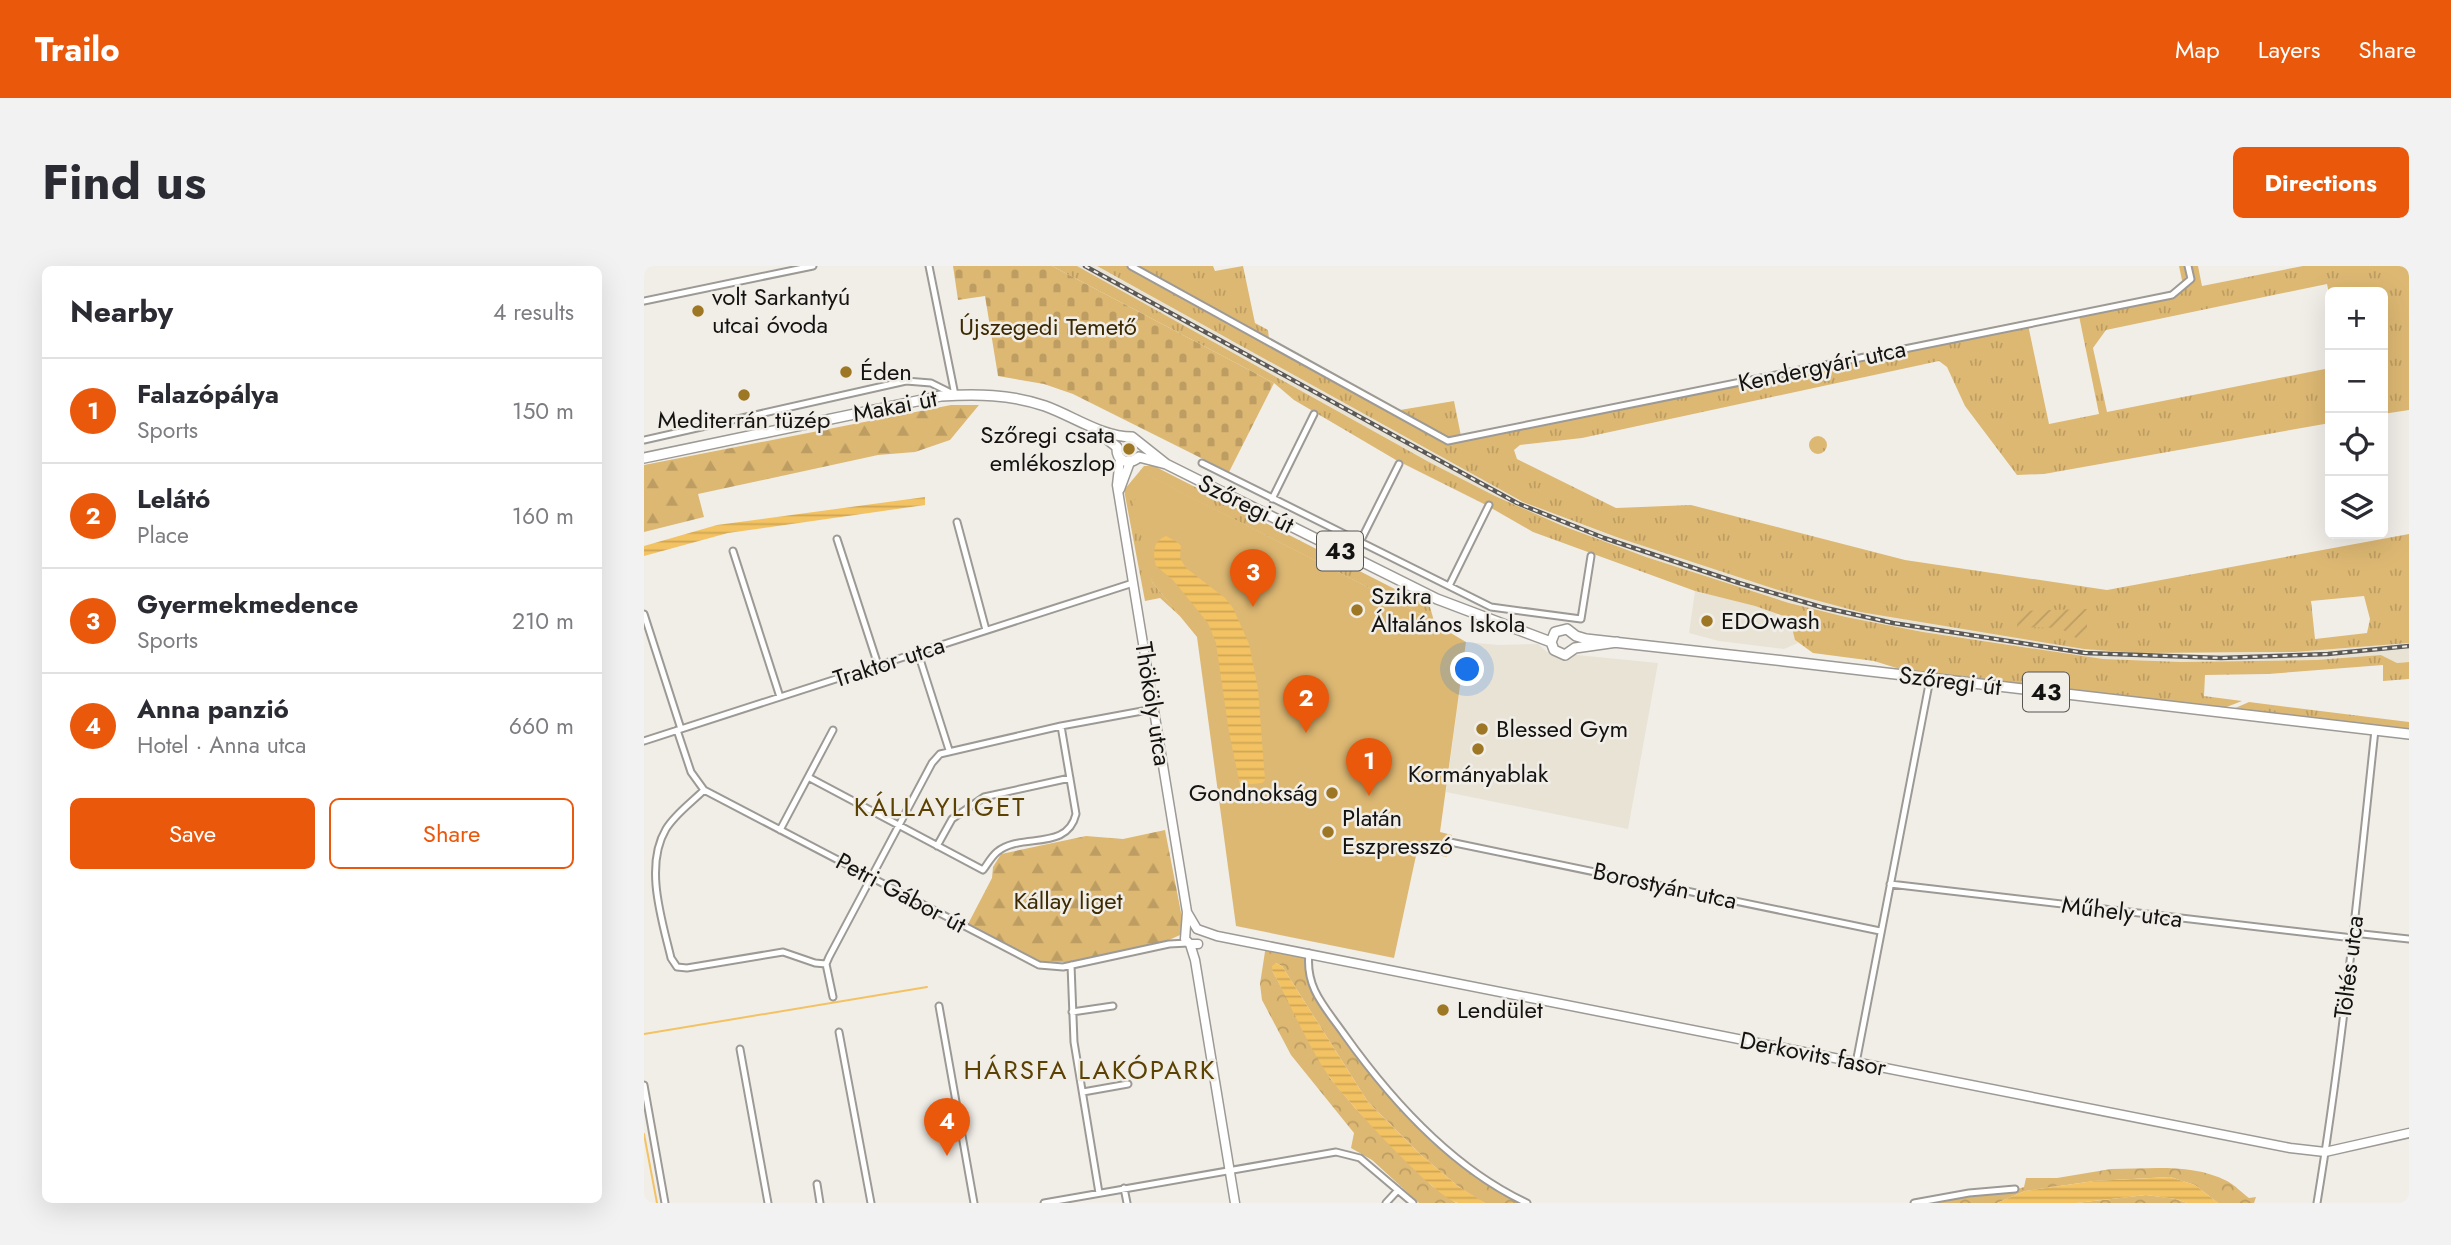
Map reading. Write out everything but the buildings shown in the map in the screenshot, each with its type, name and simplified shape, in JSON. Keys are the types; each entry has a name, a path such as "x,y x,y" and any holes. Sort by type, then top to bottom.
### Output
{"main road":[{"name":"Szőregi út","path":"955,395 1015,398 1058,411 1094,428 1124,438 1132,437 1166,464 1437,599 1517,629 1552,638"},
{"name":"Makai út","path":"644,458 955,395"},
{"name":"Szőregi út","path":"1094,428 1117,447"},
{"path":"1124,438 1117,447 1130,460 1141,446"},
{"name":"Szőregi út","path":"1130,460 1166,464"},
{"name":"Szőregi út","path":"1617,642 1575,648 1569,654 1561,655 1554,650 1552,638 1559,629 1567,629 1576,636 1617,642 2409,734"},
{"path":"1575,648 1576,636"}],"street":[{"path":"644,301 813,266"},
{"path":"929,266 955,395"},
{"name":"Kendergyári utca","path":"1131,266 1448,441 2172,295 2191,279 2188,266"},
{"name":"Makai út","path":"644,440 906,381 931,383 955,395"},
{"path":"1272,499 1314,414"},
{"name":"Thököly utca","path":"1130,460 1117,485 1187,912"},
{"name":"Szőregi út","path":"1202,463 1491,607 1581,619 1591,556"},
{"path":"1360,542 1399,464"},
{"path":"1449,586 1489,505"},
{"path":"957,522 986,630"},
{"path":"837,539 878,665"},
{"path":"733,551 780,696"},
{"name":"Traktor utca","path":"644,741 1133,583"},
{"path":"644,614 691,772 704,790 665,830 656,859 657,893 671,958 677,967 687,968 783,952 826,964"},
{"path":"918,653 949,750"},
{"path":"1856,1063 1930,679"},
{"path":"834,997 826,964 898,825 932,763 940,754 1061,726 1153,709"},
{"path":"808,777 983,870 997,852 1070,830 1076,814 1061,726"},
{"path":"780,830 833,730"},
{"name":"Töltés utca","path":"2317,1203 2353,936 2375,730"},
{"path":"937,846 952,819 984,797 1070,778"},
{"name":"Petri Gábor út","path":"704,790 1039,965 1054,968 1191,940"},
{"name":"Borostyán utca","path":"1450,842 1880,931"},
{"name":"Műhely utca","path":"1890,884 2353,936 2409,939"},
{"path":"1187,912 1202,934 1191,940"},
{"path":"1187,912 1235,1203"},
{"name":"Derkovits fasor","path":"1198,930 1217,936 2290,1148 2325,1152 2409,1133"},
{"path":"1191,940 1217,936"},
{"path":"1309,953 1307,966 1313,989 1381,1085 1408,1114 1473,1171 1527,1203"},
{"path":"1071,965 1074,1042 1099,1193"},
{"path":"939,1006 974,1203"},
{"path":"1072,1012 1113,1006"},
{"path":"839,1031 871,1203"},
{"path":"740,1049 768,1203"},
{"path":"1083,1091 1128,1084"},
{"path":"644,1086 665,1203"},
{"path":"1044,1203 1324,1153 1353,1154 1413,1203"},
{"path":"817,1184 820,1203"},
{"path":"1124,1188 1127,1203"},
{"path":"1913,1203 1969,1193 2015,1189"},
{"path":"1386,1203 1398,1190"}],"shaded area":[{"path":"1077,266 1097,266 1523,502 1619,538 1860,612 2188,654 2295,652 2409,643 2409,662 2397,663 2381,655 2316,660 2181,662 2103,659 1923,632 1789,603 1646,557 1563,526 1495,496"},
{"path":"925,497 925,505 728,533 644,556 644,546 717,525"},
{"path":"1166,536 1181,546 1180,558 1186,568 1225,598 1233,608 1249,644 1258,689 1265,780 1262,783 1240,785 1216,643 1208,623 1173,580 1156,566 1155,548 1158,541"},
{"path":"1695,591 1755,606 1796,620 1795,640 1798,643 1784,649 1719,641 1689,633"},
{"path":"1466,642 1538,644 1547,652 1658,663 1628,829 1446,792"},
{"path":"1276,963 1282,966 1368,1102 1421,1155 1459,1187 1485,1203 1458,1203 1447,1197 1412,1167 1354,1107 1331,1079 1307,1040 1272,970"},
{"path":"2170,1177 2195,1185 2218,1203 2187,1203 2146,1195 2076,1203 1997,1203 2025,1191 2094,1181"}],"green space":[{"name":"Újszegedi Temető","path":"953,266 1052,266 1274,383 1229,472 1073,394 1044,384 998,376 985,296 958,300"},
{"path":"1052,266 1077,266 1495,496 1563,526 1646,557 1789,603 1923,632 2103,659 2181,662 2316,660 2381,655 2397,663 2409,662 2409,679 2383,681 2383,665 2268,674 2205,675 2204,696 2242,701 2224,708 1903,670 1874,661 1813,653 1795,640 1795,620 1755,606 1695,591 1533,532 1396,460 1294,400 1274,383"},
{"path":"1097,266 1213,266 1215,271 1243,266 1255,323 1268,330 1269,339 1400,410 1454,401 1461,436 2027,320 2049,424 2099,414 2078,311 2165,294 2183,285 2179,266 2198,266 2202,286 2303,266 2409,266 2409,410 2388,413 2388,287 2328,287 2327,284 2106,330 2093,348 2107,412 2325,369 2325,424 2044,474 2017,475 1965,406 1947,367 1939,361 1582,438 1520,445 1514,450 1517,459 1616,508 1691,505 1905,560 2107,590 2409,534 2409,643 2295,652 2136,653 2084,649 1860,612 1778,590 1619,538 1523,502","holes":["2364,596 2370,619 2367,633 2315,639 2311,601"]},
{"path":"951,405 979,405 950,440 915,452 878,455 698,494 704,517 644,532 644,465"},
{"path":"1818,436 1824,439 1827,445 1824,451 1818,454 1812,451 1809,445 1812,439"},
{"path":"1144,466 1154,466 1430,607 1434,621 1145,474 1152,582 1181,617 1160,598 1145,601 1124,490"},
{"path":"1144,473 1445,625 1444,629 1466,642 1440,832 1452,835 1447,857 1417,851 1394,958 1236,926 1197,637 1152,582 1134,503"},
{"path":"2087,609 2087,637 2076,638 2060,628 2017,627 2018,611"},
{"path":"2249,702 2409,722 2409,729 2233,709"},
{"name":"Kállay liget","path":"1165,830 1184,928 1180,935 1167,941 1068,962 1042,962 968,924 1001,854 1086,836 1123,839"},
{"path":"1266,945 1309,953 1309,979 1347,1037 1408,1114 1473,1171 1527,1203 1485,1203 1459,1187 1421,1155 1368,1102 1282,966 1276,963 1272,970 1330,1078 1355,1108 1432,1186 1456,1203 1419,1203 1372,1160 1351,1148 1354,1133 1291,1055 1262,1000 1260,984"},
{"path":"2111,1169 2185,1169 2214,1175 2227,1181 2249,1198 2256,1197 2254,1203 2218,1203 2195,1185 2170,1177 2094,1181 2025,1191 1997,1203 1914,1203 2018,1189 2024,1187 2026,1178 2057,1178"},
{"path":"2146,1195 2187,1203 2076,1203"}],"waterway":[{"path":"644,1034 927,987"},
{"path":"644,1134 657,1203"}],"railway":[{"path":"1085,266 1517,503 1604,538 1821,607 1893,623 2085,653 2221,658 2328,654 2409,646"}],"place":[{"name":"volt Sarkantyú utcai óvoda","path":"698,311"},
{"name":"Éden","path":"846,372"},
{"name":"Mediterrán tüzép","path":"744,395"},
{"name":"Szőregi csata emlékoszlop","path":"1129,449"},
{"name":"Gyermekmedence","path":"1253,607"},
{"name":"Szikra Általános Iskola","path":"1357,610"},
{"name":"EDOwash","path":"1707,621"},
{"name":"Blessed Gym","path":"1482,729"},
{"name":"Lelátó","path":"1306,733"},
{"name":"Kormányablak","path":"1478,749"},
{"name":"Gondnokság","path":"1332,793"},
{"name":"Falazópálya","path":"1369,796"},
{"name":"Platán Eszpresszó","path":"1328,832"},
{"name":"Lendület","path":"1443,1010"},
{"name":"Anna panzió","path":"947,1156"}],"district":[{"name":"KÁLLAYLIGET","path":"940,807"},
{"name":"HÁRSFA LAKÓPARK","path":"1090,1070"}]}
